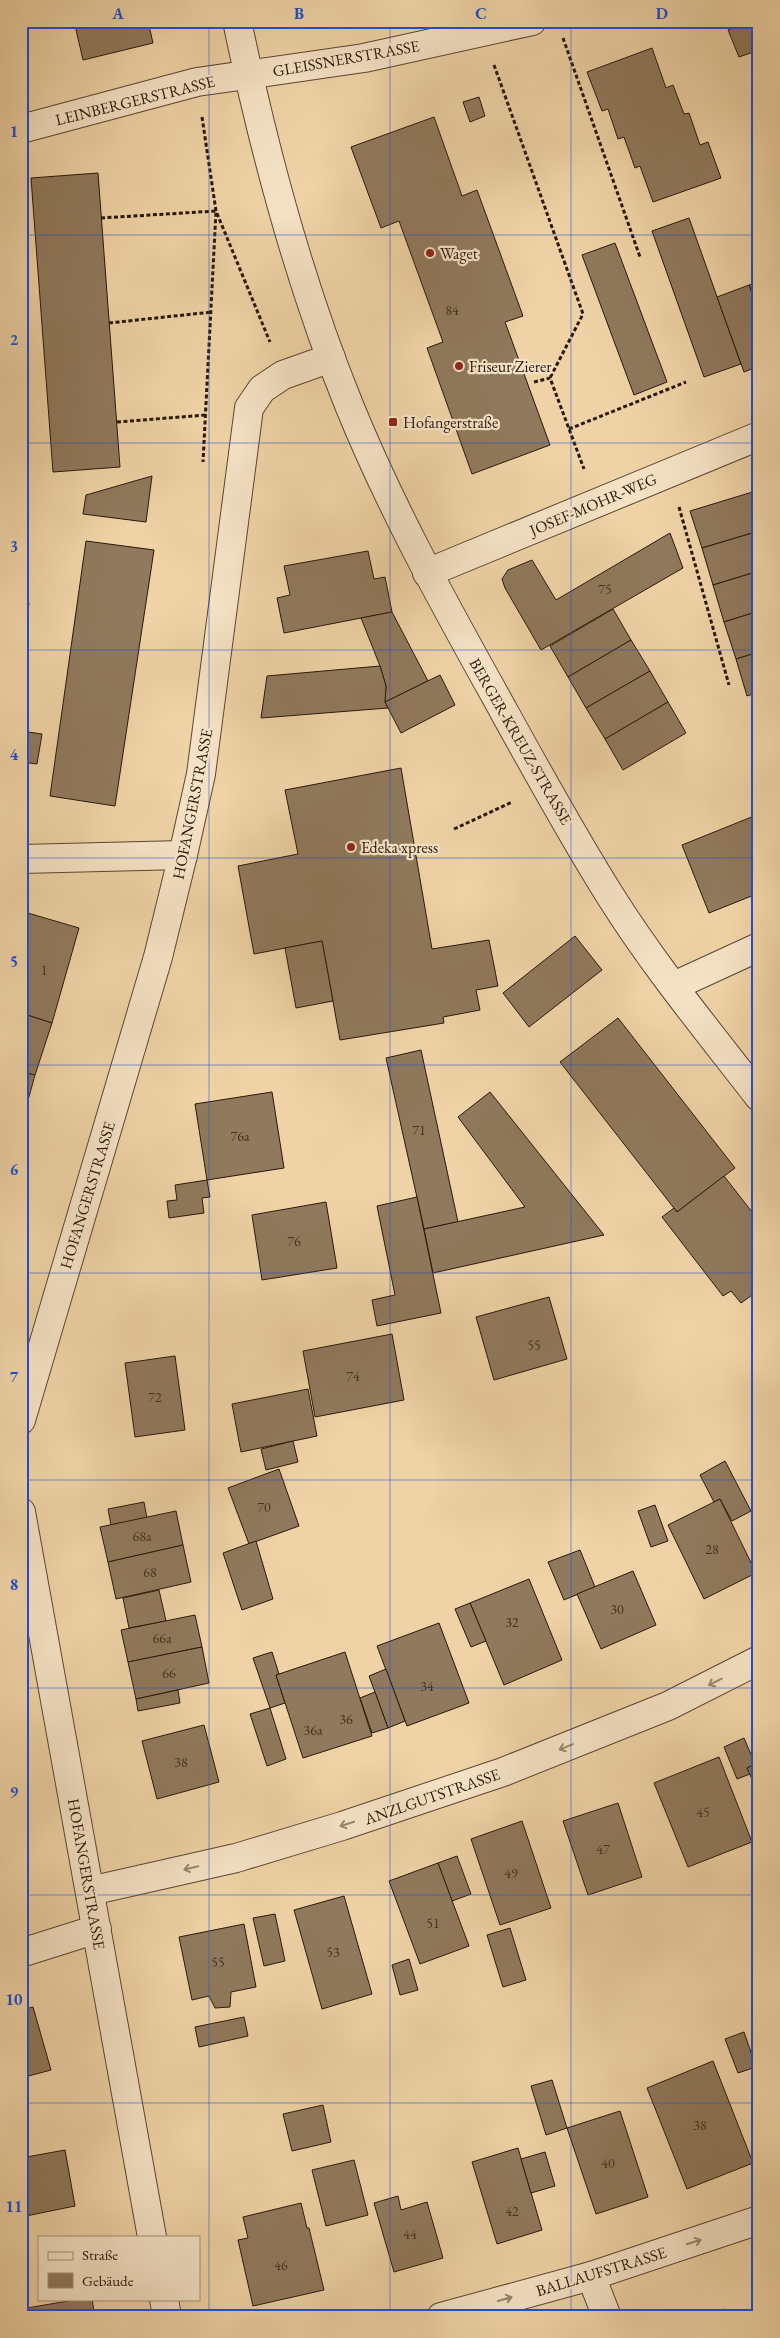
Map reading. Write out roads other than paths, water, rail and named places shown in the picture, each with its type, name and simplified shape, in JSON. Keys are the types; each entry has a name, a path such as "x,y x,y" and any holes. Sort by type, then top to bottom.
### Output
{"street":[{"path":"237,21 248,75 293,243 331,358"},
{"name":"GLEISSNERSTRASSE","path":"248,75 364,58 532,21"},
{"name":"LEINBERGERSTRASSE","path":"21,129 197,82 248,75"},
{"name":"HOFANGERSTRASSE","path":"21,1420 158,957 183,855 201,774 248,408 262,389 283,375 331,358"},
{"name":"BERGER-KREUZ-STRASSE","path":"331,358 349,405 385,486 427,573 536,770 612,898 674,986 759,1097"},
{"name":"JOSEF-MOHR-WEG","path":"427,573 759,436"},
{"path":"21,859 183,855"},
{"path":"674,986 759,947"},
{"name":"HOFANGERSTRASSE","path":"21,1512 152,2236"},
{"name":"ANZLGUTSTRASSE","path":"90,1891 236,1858 342,1826 494,1775 668,1706 759,1660"},
{"path":"21,1953 97,1929"},
{"name":"BALLAUFSTRASSE","path":"441,2317 591,2276 759,2220"},
{"path":"591,2276 607,2317"},
{"path":"164,2300 167,2317"}],"place":[{"name":"Waget","path":"430,253"},
{"name":"Friseur Zierer","path":"459,366"},
{"name":"Hofangerstraße","path":"393,422"},
{"name":"Edeka xpress","path":"351,847"}]}
